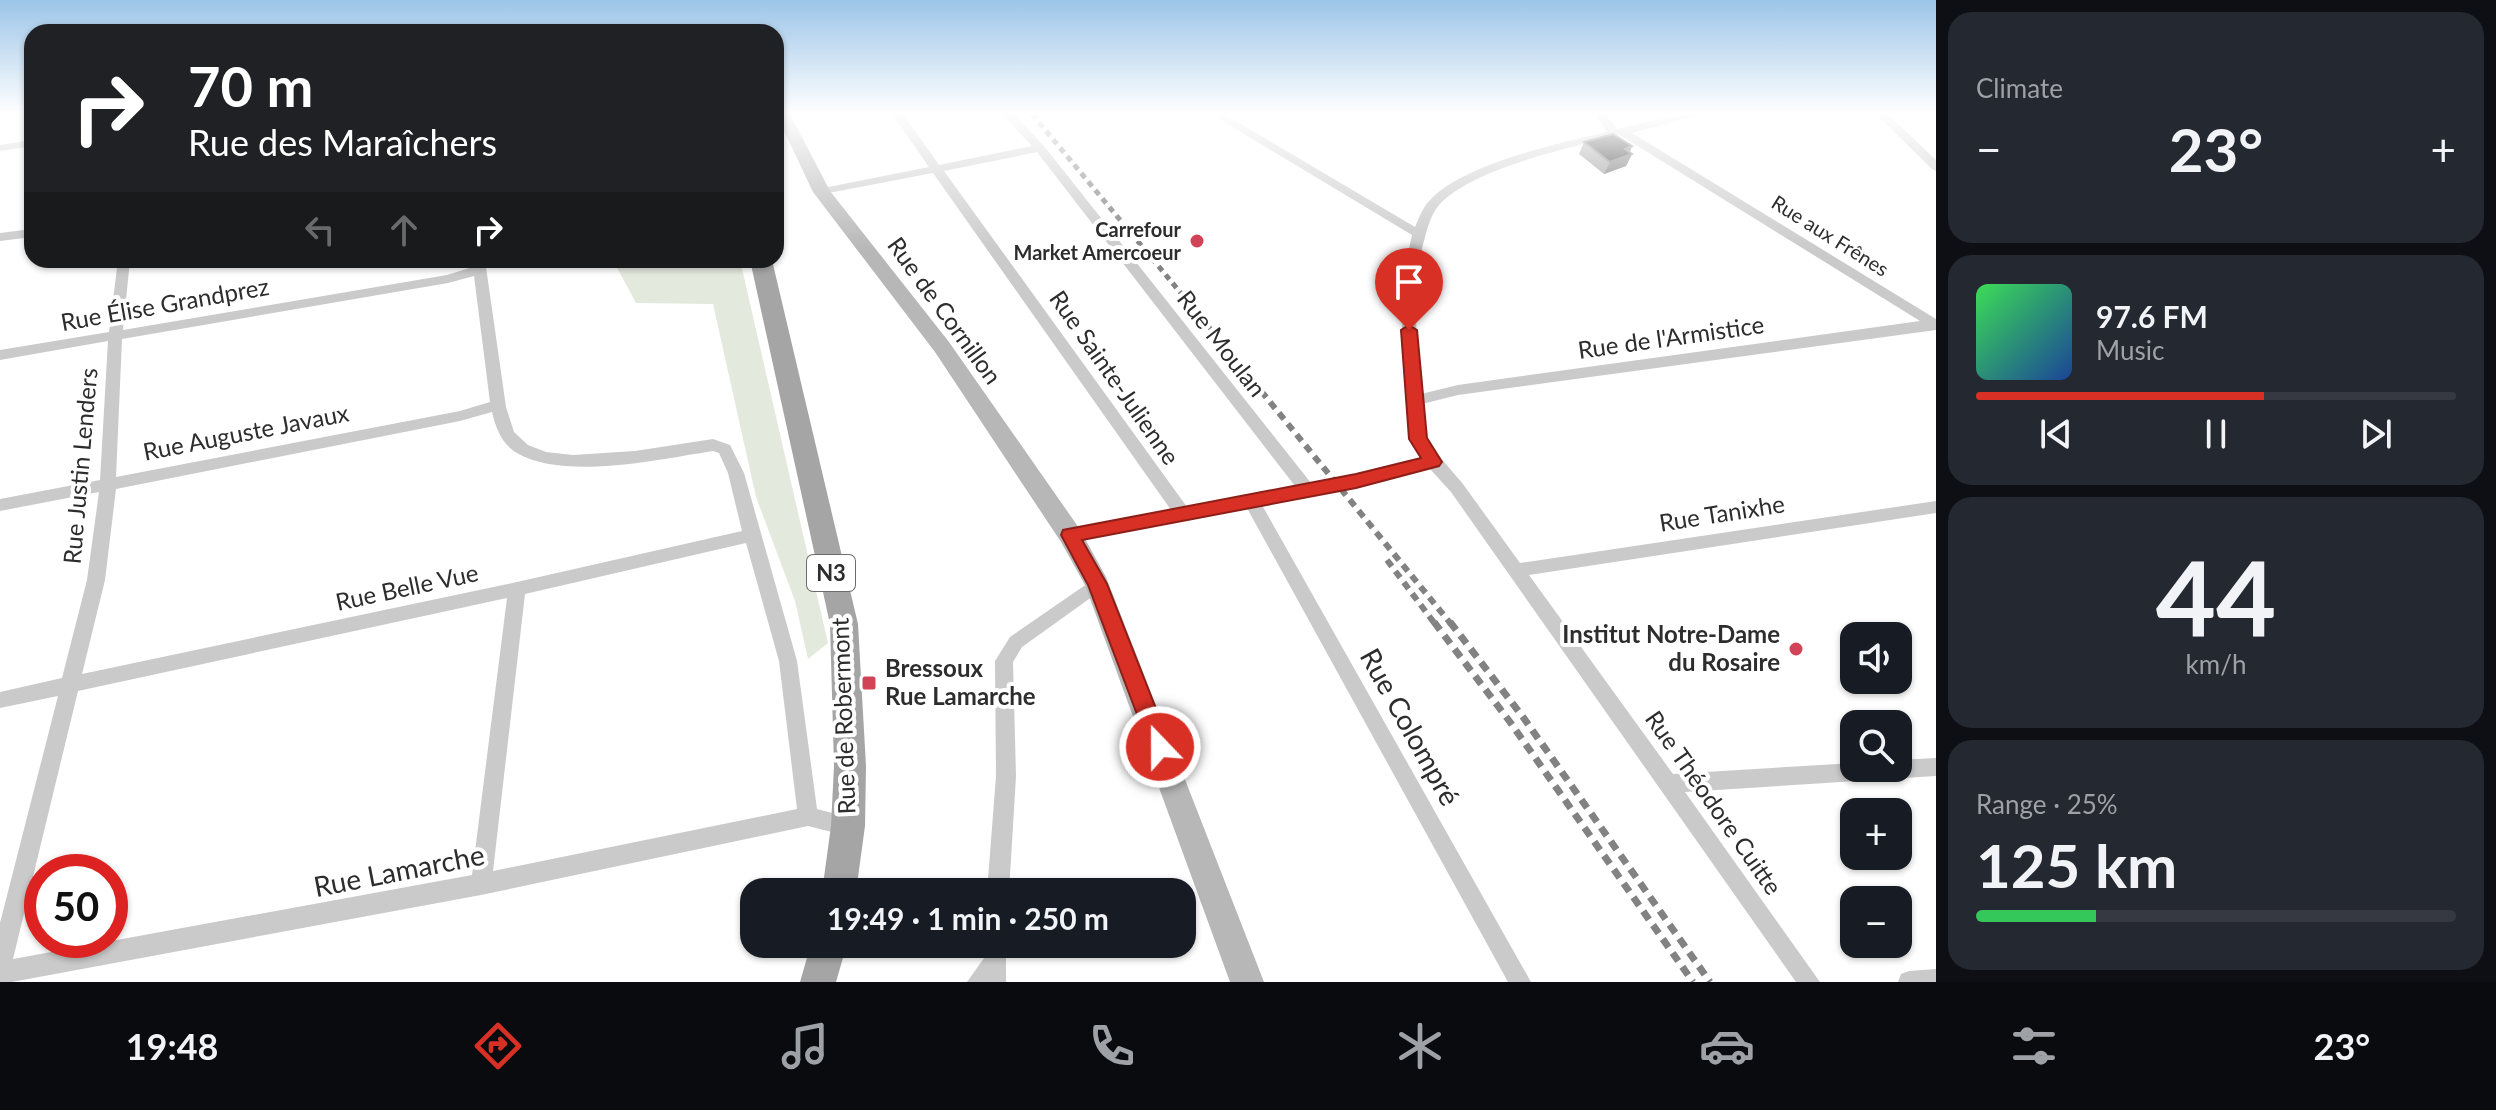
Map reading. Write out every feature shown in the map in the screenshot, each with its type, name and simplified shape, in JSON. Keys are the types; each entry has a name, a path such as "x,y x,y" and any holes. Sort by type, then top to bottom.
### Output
{"main road":[{"name":"Rue de Cornillon","path":"806,160 822,192 942,347 1070,535 1097,584 1247,982"},
{"name":"Rue de Robermont","path":"763,268 844,624 850,766 848,826 841,878"},
{"path":"818,982 825,958"}],"street":[{"name":"Rue Sainte-Julienne","path":"930,160 1182,512"},
{"path":"822,192 985,160"},
{"name":"Rue Moulan","path":"1049,160 1307,490"},
{"path":"1293,160 1420,235"},
{"name":"Rue Théodore Cuitte","path":"1526,160 1472,180 1436,200 1420,235 1410,269 1409,330 1418,439 1433,462 1457,488 1809,982"},
{"name":"Rue aux Frênes","path":"1664,160 1935,324"},
{"path":"0,237 24,234"},
{"name":"Rue Justin Lenders","path":"0,967 96,580 108,485 115,336 123,268"},
{"name":"Rue Élise Grandprez","path":"0,355 448,279 472,268"},
{"path":"479,268 500,405 506,433 514,443 546,459 596,460 713,445 725,449 736,468 751,535 788,661 808,816 848,826"},
{"name":"Rue de l'Armistice","path":"1416,400 1458,390 1935,324"},
{"name":"Rue Auguste Javaux","path":"0,505 500,405"},
{"path":"1070,535 1307,490 1433,462"},
{"name":"Rue Colompré","path":"1251,500 1520,982"},
{"name":"Rue Tanixhe","path":"1516,570 1936,507"},
{"name":"Rue Belle Vue","path":"0,700 517,589 751,535"},
{"path":"999,878 1006,776 1004,661 1016,642 1097,584"},
{"path":"481,884 517,589"},
{"path":"1668,784 1936,767"},
{"name":"Rue Lamarche","path":"0,973 481,884 808,816"},
{"path":"978,982 995,963"},
{"path":"1909,982 1936,980"}],"shaded area":[{"path":"617,268 742,268 828,643 808,659 795,601 756,497 713,304 636,303"}],"railway":[{"path":"1070,160 1219,339"},
{"path":"1217,337 1451,624"},
{"path":"1387,560 1435,624"},
{"path":"1434,622 1510,722 1693,982"},
{"path":"1450,622 1523,717 1710,982"}],"place":[{"name":"Carrefour Market Amercoeur","path":"1197,241"},
{"name":"Institut Notre-Dame du Rosaire","path":"1796,649"},
{"name":"Bressoux Rue Lamarche","path":"869,683"}],"route":[{"path":"1160,747 1097,584 1070,535 1356,481 1433,462 1418,439 1409,330"}]}
